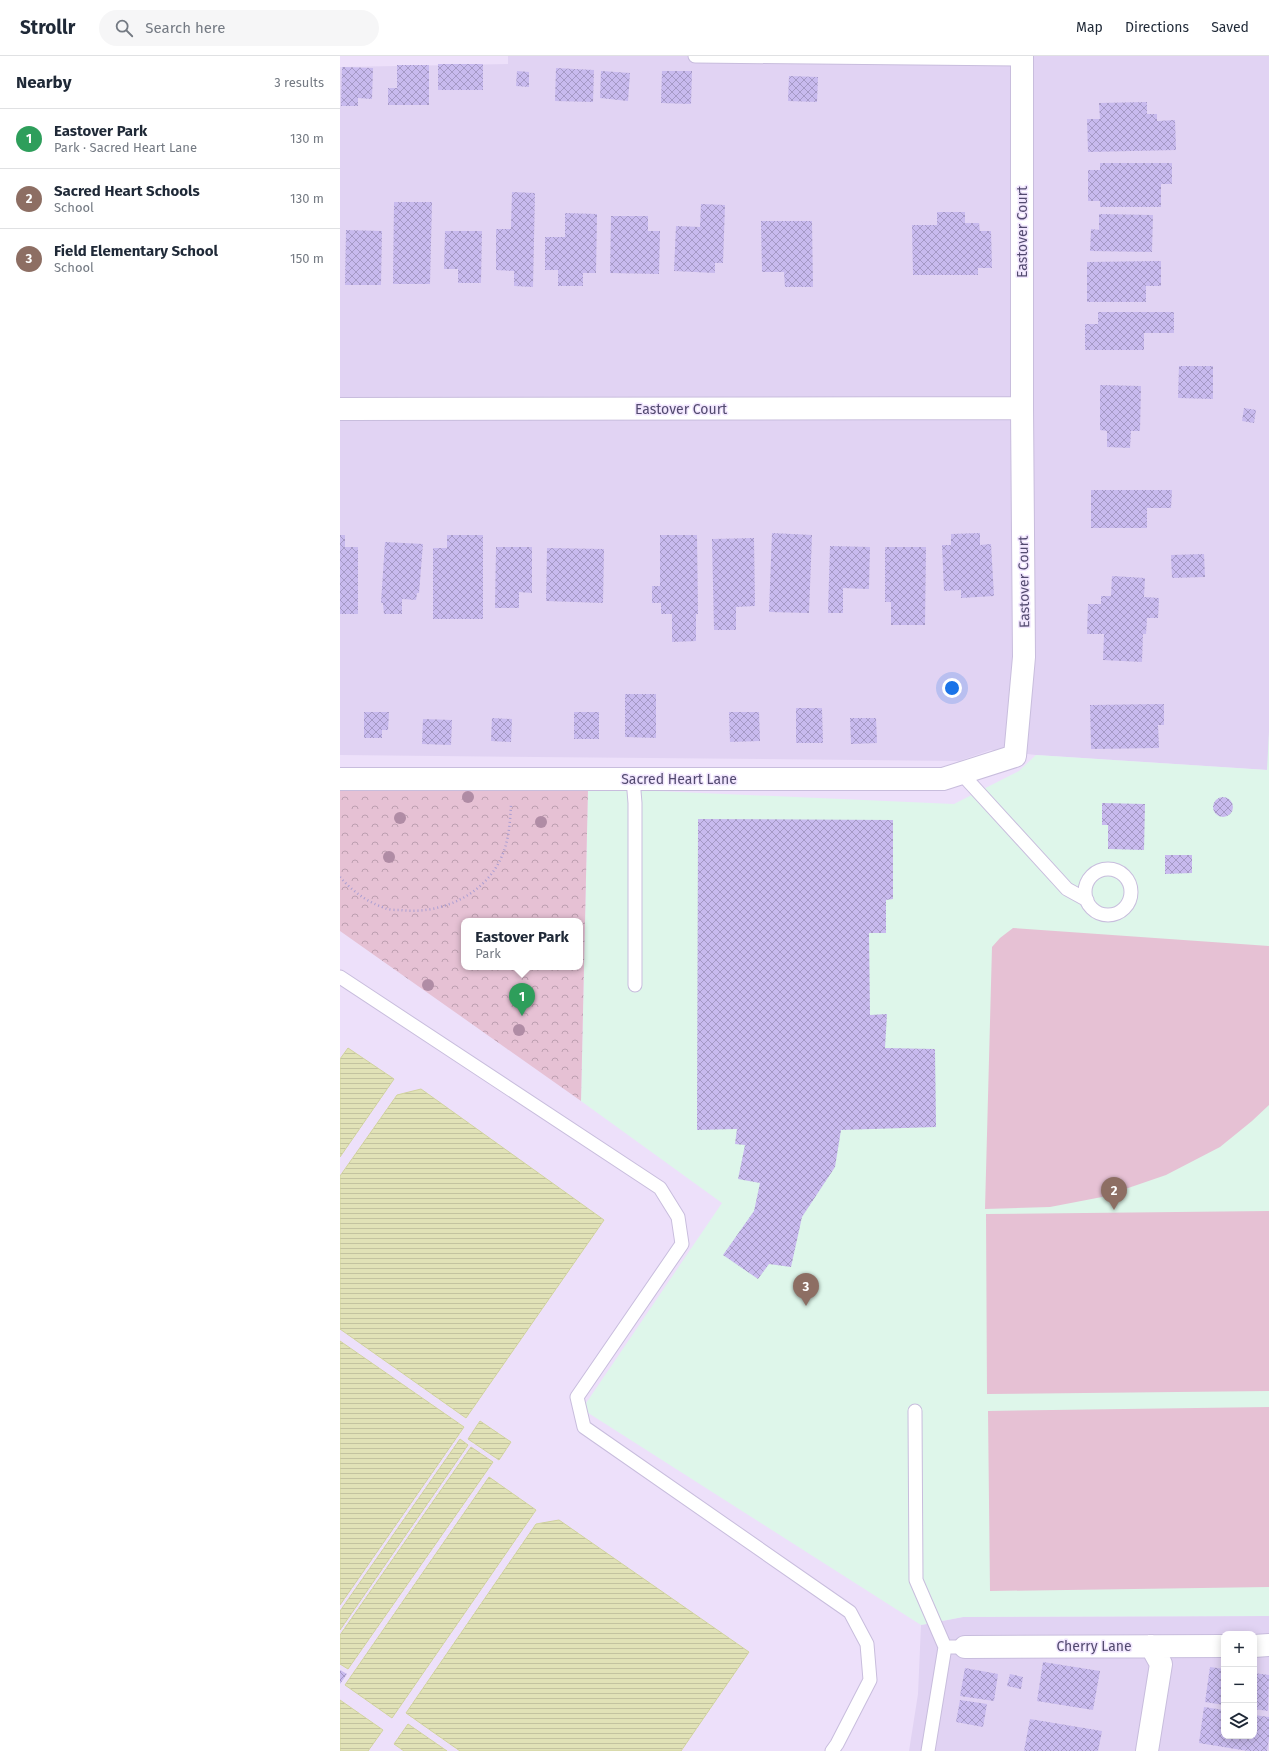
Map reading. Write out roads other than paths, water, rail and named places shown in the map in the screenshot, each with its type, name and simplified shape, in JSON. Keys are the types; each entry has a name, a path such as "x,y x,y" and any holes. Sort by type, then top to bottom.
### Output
{"street":[{"name":"Eastover Court","path":"1016,756 1024,657 1022,58"},
{"name":"Eastover Court","path":"340,410 1022,408"},
{"name":"Sacred Heart Lane","path":"340,779 942,779 1016,756"},
{"path":"1257,1646 1269,1645"},
{"path":"1147,1751 1161,1664 1151,1646"},
{"name":"Cherry Lane","path":"955,1647 1221,1646"}],"lane":[{"path":"695,56 1022,58"},
{"path":"961,773 1067,888 1087,900"},
{"path":"633,779 635,803 634,985"},
{"path":"340,977 660,1188 678,1217 682,1244 577,1397 584,1427 850,1612 867,1644 870,1680 832,1751"},
{"path":"915,1411 916,1580 955,1647 928,1751"}],"place":[{"name":"Eastover Park","path":"522,1016"},
{"name":"Sacred Heart Schools","path":"1114,1210"},
{"name":"Field Elementary School","path":"806,1306"}]}
